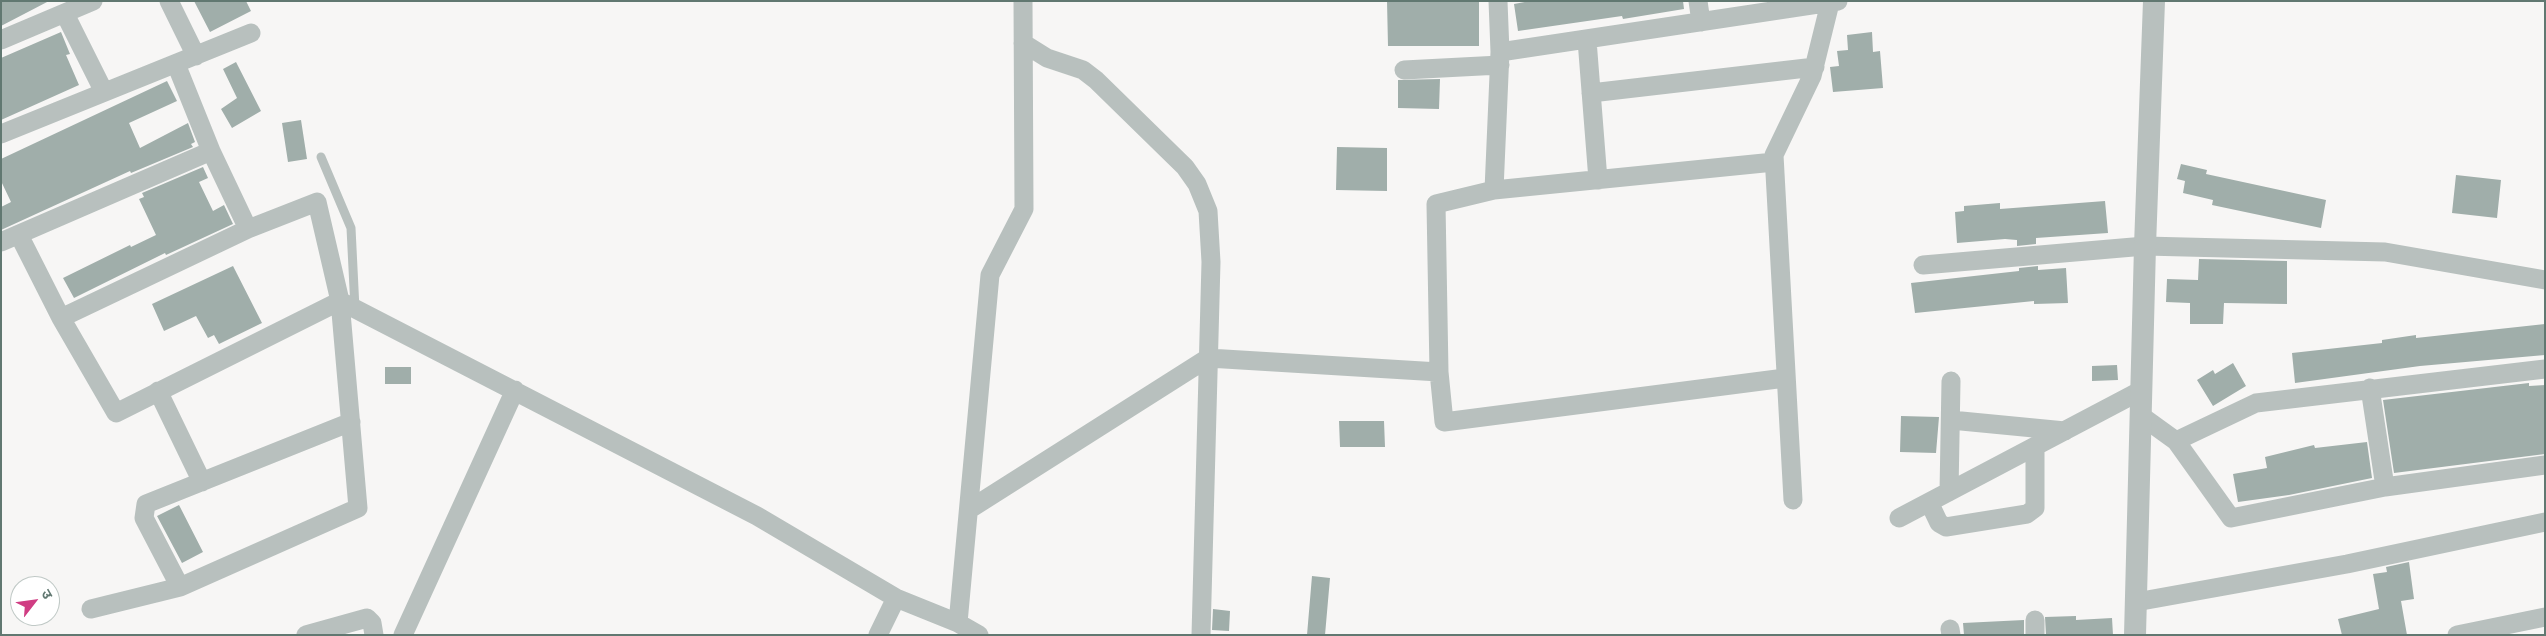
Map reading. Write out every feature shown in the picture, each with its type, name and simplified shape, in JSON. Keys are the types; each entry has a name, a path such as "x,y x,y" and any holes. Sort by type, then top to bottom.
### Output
{"street":[{"path":"1,40 93,1"},
{"path":"169,1 196,56"},
{"path":"958,623 970,509 990,275 1024,209 1023,1"},
{"path":"1494,190 1500,59 1498,1"},
{"path":"1698,1 1701,22"},
{"path":"2135,635 2144,246 2154,1"},
{"path":"1404,70 1500,59 1587,40 1834,2 1815,66 1774,155 1793,500"},
{"path":"65,14 104,92"},
{"path":"1,134 251,33"},
{"path":"1587,40 1598,180"},
{"path":"1023,43 1047,58 1083,70 1185,167 1197,184 1208,211 1212,262 1201,635"},
{"path":"176,64 211,152 248,229"},
{"path":"1591,93 1815,66"},
{"path":"1,242 211,152"},
{"path":"1774,162 1494,190 1436,204 1439,372 1444,422 1785,378"},
{"path":"61,318 248,229 317,202 347,305 350,422 358,508 180,587 91,609"},
{"path":"19,234 61,318 116,413 158,391 347,305"},
{"path":"1922,265 2144,246 2385,252 2545,280"},
{"path":"347,305 757,516 896,598 958,623 979,635"},
{"path":"970,509 1208,358 1439,372"},
{"path":"2176,441 2256,402 2545,369"},
{"path":"1949,492 1951,381"},
{"path":"2370,388 2385,487"},
{"path":"403,635 515,390"},
{"path":"158,391 202,482"},
{"path":"1899,518 2140,391"},
{"path":"2140,416 2176,441 2231,518 2385,487 2545,465"},
{"path":"1951,420 2065,431"},
{"path":"180,587 144,518 146,504 350,422"},
{"path":"1930,502 1939,523 1946,527 2027,514 2035,508 2034,447"},
{"path":"2136,602 2347,564 2545,522"},
{"path":"878,635 896,598"},
{"path":"2457,635 2545,617"},
{"path":"306,635 367,618 372,623 374,635"}],"lane":[{"path":"321,157 343,205 351,228 347,305"}],"building":[{"path":"1,1 49,1 1,26"},
{"path":"194,1 246,1 251,11 210,32"},
{"path":"1387,1 1479,1 1479,46 1388,46"},
{"path":"1530,1 1683,1 1684,9 1623,19 1622,16 1518,31 1514,4"},
{"path":"61,32 70,54 66,55 79,85 1,120 1,58"},
{"path":"1872,32 1873,52 1880,51 1883,88 1833,92 1830,67 1839,66 1837,51 1848,50 1847,35"},
{"path":"236,62 261,111 232,128 221,109 237,98 223,69"},
{"path":"1440,79 1439,109 1398,108 1398,80"},
{"path":"167,81 177,101 129,123 140,148 188,123 195,142 191,144 193,147 131,173 130,171 1,230 1,207 11,202 1,181 1,159"},
{"path":"301,120 307,159 288,162 282,123"},
{"path":"1337,147 1387,148 1387,191 1336,190"},
{"path":"2181,164 2207,170 2206,174 2326,200 2321,228 2212,205 2213,200 2183,193 2185,181 2177,179"},
{"path":"203,167 208,178 199,182 213,211 224,205 233,224 166,255 165,253 74,298 63,278 130,245 131,247 156,235 139,199 144,197 142,193"},
{"path":"2456,175 2501,180 2497,218 2452,213"},
{"path":"2105,201 2108,233 2036,238 2036,244 2017,246 2017,240 2005,239 1957,243 1955,212 1964,211 1964,206 2000,203 2000,209"},
{"path":"2199,259 2287,261 2287,304 2224,303 2223,324 2190,324 2190,303 2166,302 2167,279 2198,280"},
{"path":"233,266 262,323 219,344 214,335 208,338 196,316 164,331 152,304"},
{"path":"2038,266 2038,270 2066,268 2068,303 2034,304 2034,301 1915,313 1911,283 2019,271 2019,268"},
{"path":"2545,324 2545,355 2420,366 2295,383 2292,353 2382,343 2382,340 2416,335 2416,338"},
{"path":"2233,363 2246,386 2213,406 2197,380 2213,370 2215,374"},
{"path":"2117,365 2118,380 2092,381 2092,366"},
{"path":"385,367 411,367 411,384 385,384"},
{"path":"2529,383 2529,386 2545,385 2545,454 2394,473 2383,400"},
{"path":"1901,416 1939,417 1936,453 1900,452"},
{"path":"1339,421 1384,421 1385,447 1340,447"},
{"path":"2367,442 2372,478 2289,495 2238,502 2233,474 2267,468 2265,457 2314,445 2315,448"},
{"path":"179,505 203,552 182,563 157,516"},
{"path":"2409,562 2414,599 2401,601 2407,635 2342,635 2338,619 2379,609 2373,574 2387,572 2386,567"},
{"path":"1312,576 1330,578 1325,635 1307,635"},
{"path":"1213,609 1230,611 1229,631 1212,630"},
{"path":"2076,616 2076,620 2112,618 2113,635 2046,635 2045,617"},
{"path":"2024,620 2024,635 1964,635 1963,623"}]}
